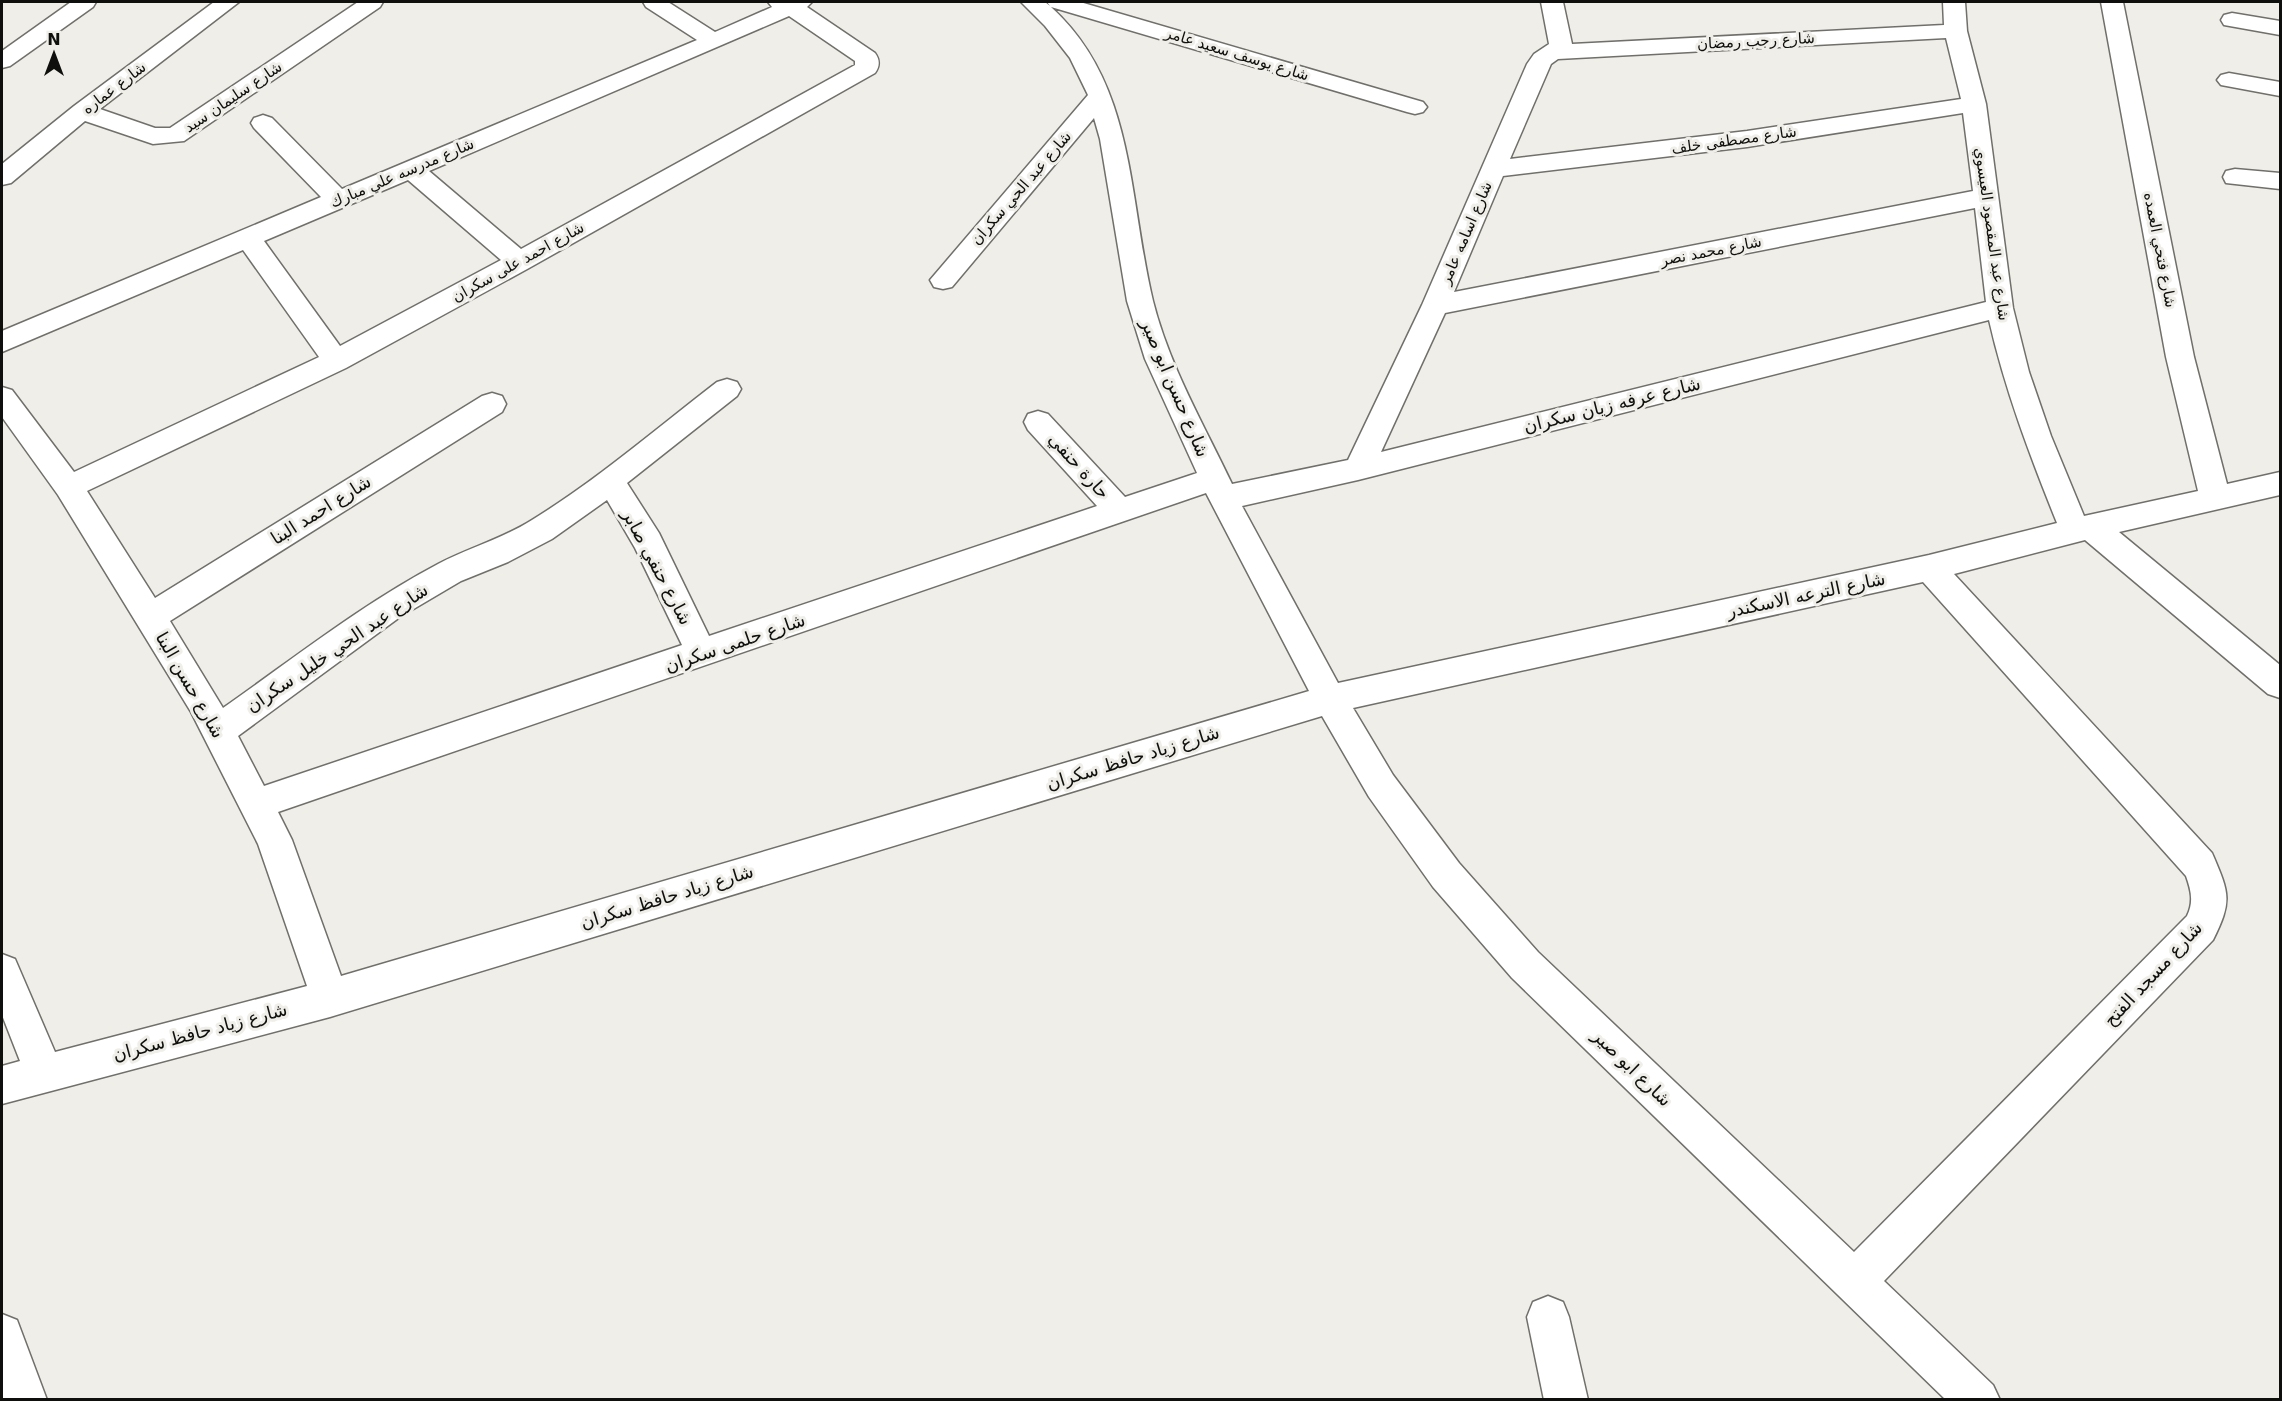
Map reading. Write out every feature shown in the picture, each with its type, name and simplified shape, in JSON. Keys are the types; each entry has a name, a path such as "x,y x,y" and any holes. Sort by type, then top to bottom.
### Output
{"street":[{"path":"2,61 85,2"},
{"name":"شارع عماره","path":"2,177 82,111 228,2"},
{"name":"شارع سليمان سيد","path":"82,111 153,136 175,136 372,2"},
{"path":"654,2 714,41"},
{"name":"شارع حسن ابو صير","path":"1032,2 1053,21 1081,57 1100,96 1112,139 1140,301 1159,359 1218,488 1330,699"},
{"name":"شارع يوسف سعيد عامر","path":"1058,2 1415,107"},
{"path":"1552,2 1561,42 1555,52"},
{"name":"شارع عبد المقصود العيسوي","path":"1954,2 1956,31 1974,104 2000,308 2019,383 2037,436 2082,528"},
{"name":"شارع فتحي العمده","path":"2112,2 2180,357 2215,497"},
{"name":"شارع مدرسه علي مبارك","path":"2,342 714,41 790,3"},
{"name":"شارع احمد على سكران","path":"69,487 336,361 520,262 867,68 867,58 790,3"},
{"path":"2232,20 2280,28"},
{"name":"شارع رجب رمضان","path":"1555,52 1956,31"},
{"name":"شارع اسامه عامر","path":"1358,469 1435,305 1542,59 1555,52"},
{"path":"2229,80 2280,89"},
{"name":"شارع عبد الحي سكران","path":"943,280 1100,96"},
{"name":"شارع مصطفى خلف","path":"1493,169 1747,139 1974,104"},
{"path":"263,123 338,200"},
{"path":"411,169 520,262"},
{"path":"2235,177 2280,181"},
{"name":"شارع محمد نصر","path":"1435,305 1987,197"},
{"path":"248,238 336,361"},
{"name":"شارع عرفه زيان سكران","path":"1218,488 1358,469 2000,308"},
{"name":"شارع عبد الحي خليل سكران","path":"218,731 389,608 450,572 497,553 541,530 728,389"},
{"name":"شارع حسن البنا","path":"2,397 69,487 203,702 274,840 330,998"},
{"name":"شارع احمد البنا","path":"150,617 492,404"},
{"name":"حارة حنفي","path":"1038,422 1119,511"},
{"name":"شارع حنفي صابر","path":"610,480 648,542 702,654"},
{"name":"شارع الترعه الاسكندر","path":"1330,699 1929,568 2082,528 2280,484"},
{"name":"شارع حلمى سكران","path":"256,804 1119,511 1218,488"},
{"path":"2082,528 2280,684"},
{"name":"شارع مسجد الفتح","path":"1855,1281 2200,928 2210,910 2209,889 2199,866 1929,568"},
{"name":"شارع زياد حافظ سكران","path":"2,1085 330,998 1330,699"},
{"name":"شارع ابو صير","path":"1330,699 1381,786 1446,875 1518,957 1978,1400"},
{"path":"2,972 45,1073"},
{"path":"1548,1317 1566,1400"},
{"path":"2,1335 25,1400"}]}
